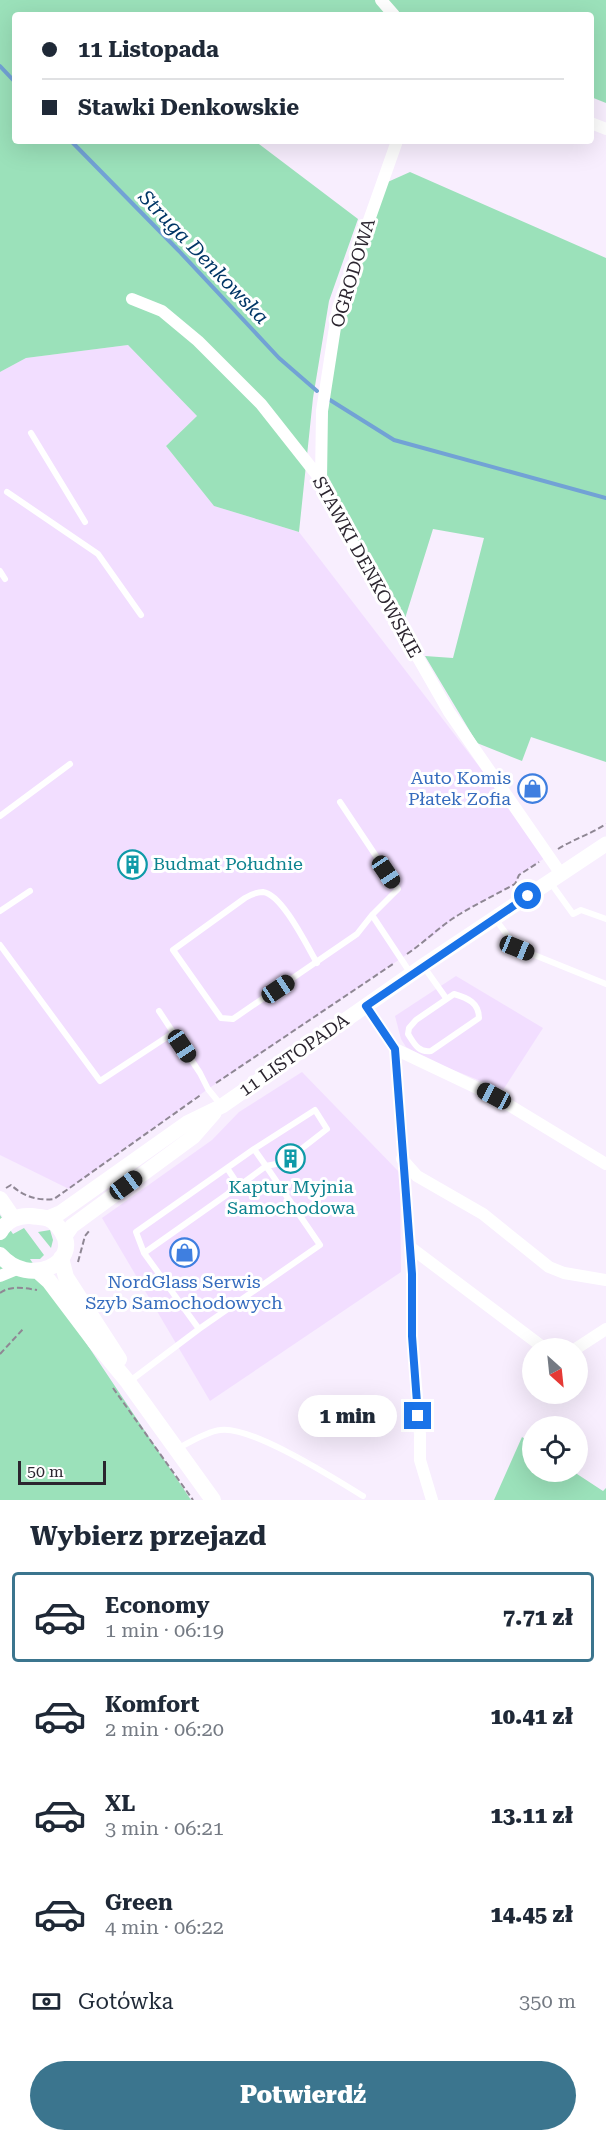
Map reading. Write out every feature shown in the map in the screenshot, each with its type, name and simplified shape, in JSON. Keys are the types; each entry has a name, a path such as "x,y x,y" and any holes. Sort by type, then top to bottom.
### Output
{"main road":[{"path":"0,1199 13,1218"},
{"path":"0,1232 13,1218 26,1216 48,1218 65,1236 66,1243 61,1258 52,1266 39,1272 17,1269 0,1255"},
{"path":"61,1258 66,1277 115,1351 121,1385"},
{"path":"39,1272 49,1281 95,1342 121,1385 177,1449 213,1500"}],"street":[{"path":"381,0 391,12"},
{"name":"OGRODOWA","path":"321,480 322,411 338,308 396,144"},
{"name":"STAWKI DENKOWSKIE","path":"132,299 162,311 198,341 261,404 321,480 329,502 449,712 548,856 555,878"},
{"name":"11 LISTOPADA","path":"48,1218 60,1213 187,1123 222,1106 417,970 606,844"},
{"path":"366,1006 395,1049 410,1247 412,1336 420,1460 432,1500"},
{"path":"395,1049 494,1096 606,1164"},
{"name":"11 LISTOPADA","path":"65,1236 72,1226 193,1137 222,1106"},
{"path":"402,1159 417,1176 483,1215 549,1267 564,1273 606,1280"},
{"path":"410,1247 531,1338"},
{"path":"0,1276 17,1269"},
{"path":"588,1341 606,1329"}],"lane":[{"path":"31,433 85,522"},
{"path":"8,492 98,554 141,615"},
{"path":"0,571 6,579"},
{"path":"0,816 70,764"},
{"path":"317,963 280,903 265,892 255,893 245,898 173,950 221,1017 226,1019 238,1016 317,963 357,934 398,889 340,802"},
{"path":"555,878 573,914 581,910 606,919"},
{"path":"0,911 30,891"},
{"path":"372,915 400,959 417,970 446,998"},
{"path":"495,918 517,948 606,984"},
{"path":"0,945 100,1081 173,1033"},
{"path":"454,994 474,1002 479,1010 479,1018 430,1052 424,1052 418,1049 408,1034 409,1028 416,1020 446,998 454,994"},
{"path":"159,1011 208,1089 222,1106"},
{"path":"199,1329 144,1253 136,1232 254,1149 315,1110 327,1129 300,1150"},
{"path":"121,1385 320,1245 254,1149"},
{"path":"144,1253 266,1166 281,1163"},
{"path":"227,1168 239,1186"},
{"path":"177,1449 220,1430 242,1433 291,1453 363,1496"}],"path":[{"path":"0,1192 10,1185 21,1194 45,1200 54,1199 208,1089 400,959 420,942 429,939 459,914 515,884 519,875 570,842 591,834 606,824"},
{"path":"77,1269 85,1236 90,1230"},
{"path":"0,1293 5,1289 22,1287 43,1291"},
{"path":"0,1354 24,1328"},
{"path":"121,1385 193,1500"}],"shaded area":[{"path":"128,345 197,416 166,446 214,506 299,532 548,856 519,875 515,884 459,914 429,939 420,942 412,951 208,1089 69,1189 0,1155 0,372 26,358"},
{"path":"456,976 543,1028 503,1090 436,1063 406,1047 401,1039 395,1016"},
{"path":"302,1072 400,1173 401,1272 210,1401 102,1218 212,1140 239,1112"}],"green space":[{"path":"0,0 606,0 606,103 594,98 594,12 12,12 12,144 259,144 358,219 329,301 313,398 299,532 214,506 166,446 197,416 128,345 26,358 0,372"},
{"path":"410,172 606,258 606,762 531,737 522,761 477,743 425,656 453,658 484,538 433,529 402,628 321,480 338,308 381,185"},
{"path":"0,1215 13,1234 24,1228 44,1255 40,1259 30,1259 191,1500 0,1500"},
{"path":"50,1230 53,1240 51,1248 38,1232"},
{"path":"522,1437 522,1482 588,1481 603,1491 606,1488 606,1500 494,1500"}],"waterway":[{"name":"Struga Denkowska","path":"0,66 12,79"},
{"name":"Struga Denkowska","path":"74,144 179,251 279,358 317,391"},
{"name":"Struga Denkowska","path":"330,400 394,440 606,498"}],"place":[{"name":"Auto Komis Płatek Zofia","path":"532,788"},
{"name":"Budmat Południe","path":"132,864"},
{"name":"Kaptur Myjnia Samochodowa","path":"291,1158"},
{"name":"NordGlass Serwis Szyb Samochodowych","path":"184,1253"}],"route":[{"path":"418,1416 412,1336 412,1274 395,1049 366,1006 528,896"}]}
